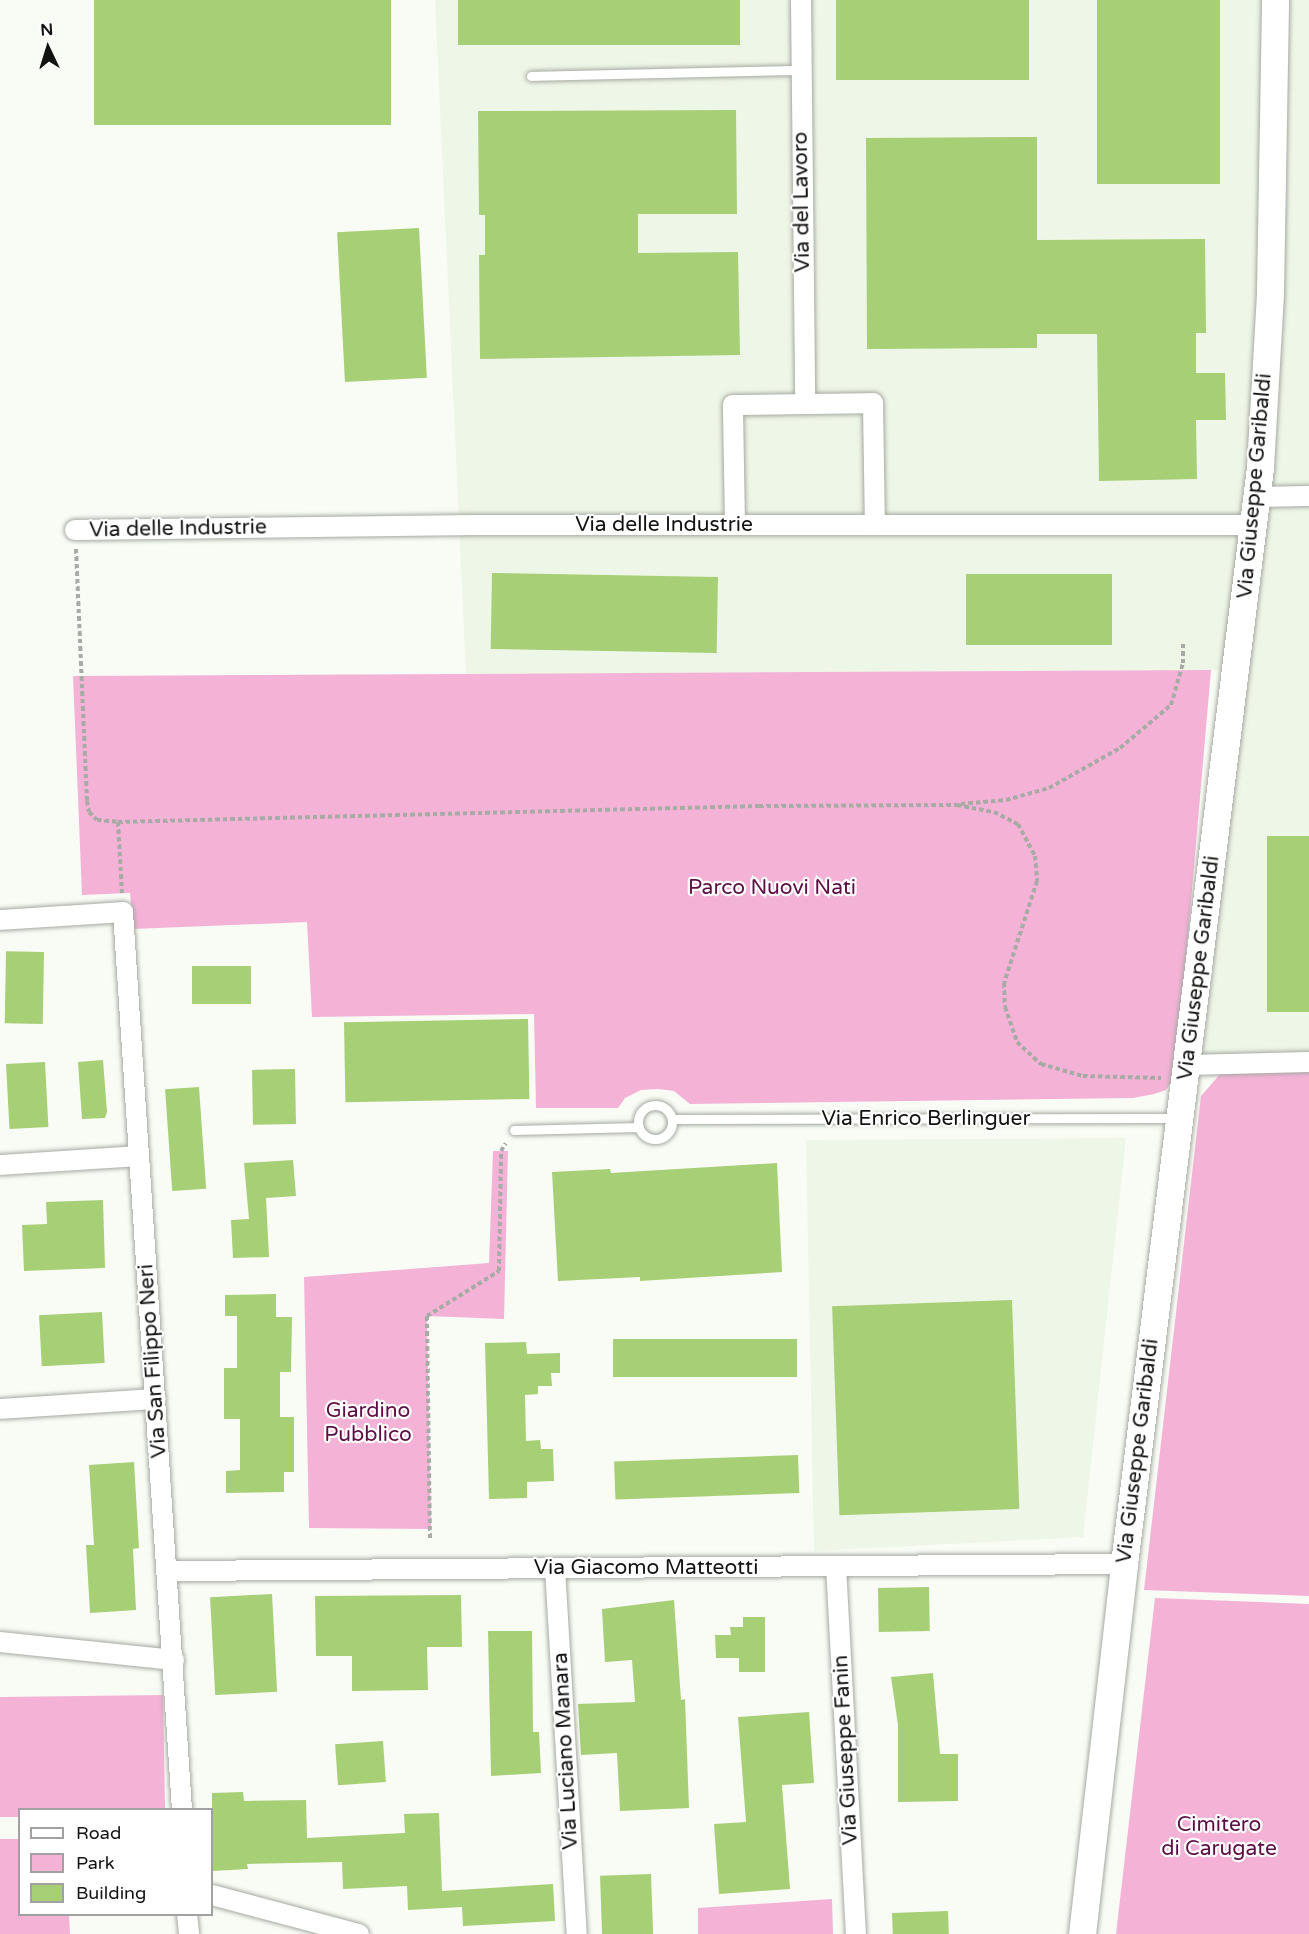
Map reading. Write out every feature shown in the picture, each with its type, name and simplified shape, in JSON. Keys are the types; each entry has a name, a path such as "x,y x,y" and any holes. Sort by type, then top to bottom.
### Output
{"street":[{"name":"Via del Lavoro","path":"801,0 805,404"},
{"name":"Via Giuseppe Garibaldi","path":"1082,1934 1124,1564 1254,525 1270,291 1275,0"},
{"path":"735,525 733,405 873,403 875,525"},
{"path":"1256,497 1309,496"},
{"name":"Via delle Industrie","path":"75,530 735,525 1254,525"},
{"path":"0,920 123,912"},
{"name":"Via San Filippo Neri","path":"123,912 138,1156 169,1571 182,1808"},
{"path":"1186,1072 1309,1062"},
{"path":"0,1165 138,1156"},
{"path":"0,1409 156,1399"},
{"name":"Via Giacomo Matteotti","path":"169,1571 1124,1564"},
{"name":"Via Giuseppe Fanin","path":"836,1566 856,1934"},
{"name":"Via Luciano Manara","path":"555,1568 577,1934"},
{"path":"0,1642 174,1660"},
{"path":"213,1895 359,1934"},
{"path":"187,1916 189,1934"}],"lane":[{"path":"531,76 800,70"},
{"name":"Via Enrico Berlinguer","path":"639,1127 640,1116 654,1106 665,1108 672,1119 1180,1118"},
{"path":"514,1130 639,1127 644,1135 658,1139 667,1134 672,1119"}],"path":[{"path":"75,530 87,801 89,812 97,820 118,822 759,806 957,805 1006,800 1049,788 1120,748 1171,705 1183,663 1183,642"},
{"path":"957,805 994,812 1018,824 1035,856 1037,881 1004,983 1005,1007 1017,1042 1041,1064 1083,1076 1186,1072"},
{"path":"118,822 123,912"},
{"path":"430,1538 427,1316 499,1271 501,1151 514,1130"}],"shaded area":[{"path":"435,0 1309,0 1309,1055 1191,1058 1240,670 466,674"},
{"path":"1126,1138 1083,1537 814,1551 806,1140"}],"green space":[{"name":"Parco Nuovi Nati","path":"1211,670 1176,1074 1166,1090 1154,1094 1133,1098 690,1104 674,1091 658,1089 641,1090 625,1098 618,1108 536,1108 534,1014 312,1017 307,922 133,929 130,893 82,895 73,676"},
{"path":"1309,1069 1309,1596 1144,1590 1201,1096 1222,1072"},
{"name":"Giardino Pubblico","path":"493,1151 508,1151 504,1319 427,1316 431,1529 309,1528 304,1277 489,1263"},
{"name":"Cimitero di Carugate","path":"1155,1598 1309,1604 1309,1934 1116,1934"},
{"path":"163,1695 165,1808 18,1808 18,1817 0,1817 0,1697"},
{"path":"0,1839 18,1839 18,1916 69,1916 70,1934 0,1934"},
{"path":"832,1899 833,1934 698,1934 698,1908"}],"building":[{"path":"94,0 391,0 391,125 94,125"},
{"path":"458,0 740,0 740,45 458,45"},
{"path":"836,0 1029,0 1029,80 836,80"},
{"path":"1097,0 1220,0 1220,184 1097,184"},
{"path":"736,110 737,214 638,214 638,253 738,252 740,355 480,359 479,255 485,255 485,215 479,215 478,111"},
{"path":"1037,137 1037,240 1205,239 1206,333 1196,333 1196,373 1225,373 1226,420 1196,420 1197,479 1099,481 1097,334 1037,334 1037,348 867,349 866,138"},
{"path":"419,228 427,378 345,382 337,232"},
{"path":"492,573 718,577 717,653 491,649"},
{"path":"966,574 1112,574 1112,645 966,645"},
{"path":"1267,836 1309,836 1309,1012 1267,1012"},
{"path":"6,951 44,952 43,1024 5,1023"},
{"path":"192,966 251,966 251,1004 192,1004"},
{"path":"528,1019 529,1099 345,1102 344,1022"},
{"path":"103,1060 107,1112 105,1118 82,1119 78,1062"},
{"path":"45,1062 48,1127 9,1129 6,1064"},
{"path":"295,1069 296,1124 253,1125 252,1070"},
{"path":"199,1087 206,1189 172,1191 165,1089"},
{"path":"293,1160 296,1196 266,1198 269,1257 233,1258 231,1220 249,1219 244,1163"},
{"path":"777,1163 782,1272 640,1281 640,1277 558,1281 552,1172 610,1169 611,1173"},
{"path":"103,1200 105,1268 24,1271 22,1225 47,1224 46,1202"},
{"path":"276,1294 276,1317 292,1317 291,1372 280,1372 280,1417 294,1417 294,1472 284,1472 284,1492 226,1493 226,1471 240,1470 240,1419 224,1419 224,1368 237,1368 237,1316 225,1316 225,1295"},
{"path":"1012,1300 1019,1509 839,1515 832,1306"},
{"path":"102,1312 105,1363 42,1366 39,1315"},
{"path":"613,1339 797,1339 797,1377 613,1377"},
{"path":"526,1342 527,1354 560,1353 560,1373 551,1373 552,1386 538,1386 538,1394 525,1395 526,1441 540,1440 541,1449 553,1449 554,1481 527,1482 527,1498 489,1499 485,1343"},
{"path":"798,1455 799,1493 615,1499 614,1461"},
{"path":"134,1462 139,1548 133,1549 136,1610 90,1613 86,1545 94,1545 89,1465"},
{"path":"929,1587 930,1631 879,1632 878,1588"},
{"path":"272,1594 277,1692 215,1695 210,1597"},
{"path":"461,1595 462,1647 427,1647 428,1690 352,1691 352,1656 316,1656 315,1596"},
{"path":"674,1600 681,1700 685,1699 689,1808 620,1811 617,1753 581,1755 578,1704 635,1702 632,1660 605,1662 602,1609"},
{"path":"743,1617 765,1617 765,1672 739,1672 739,1658 716,1658 715,1635 731,1635 730,1627 743,1627"},
{"path":"488,1631 532,1631 533,1732 539,1732 541,1773 491,1776"},
{"path":"933,1673 940,1754 958,1754 958,1801 898,1802 898,1725 891,1677"},
{"path":"809,1712 814,1783 782,1785 790,1889 719,1894 714,1824 746,1822 738,1717"},
{"path":"383,1741 386,1782 338,1785 335,1744"},
{"path":"243,1792 244,1801 306,1800 307,1838 405,1833 404,1814 439,1813 442,1891 553,1884 555,1921 463,1926 462,1907 408,1910 407,1886 343,1889 342,1862 247,1864 248,1869 213,1871 212,1793"},
{"path":"651,1874 653,1934 602,1934 600,1876"},
{"path":"948,1911 949,1934 893,1934 892,1913"}]}
